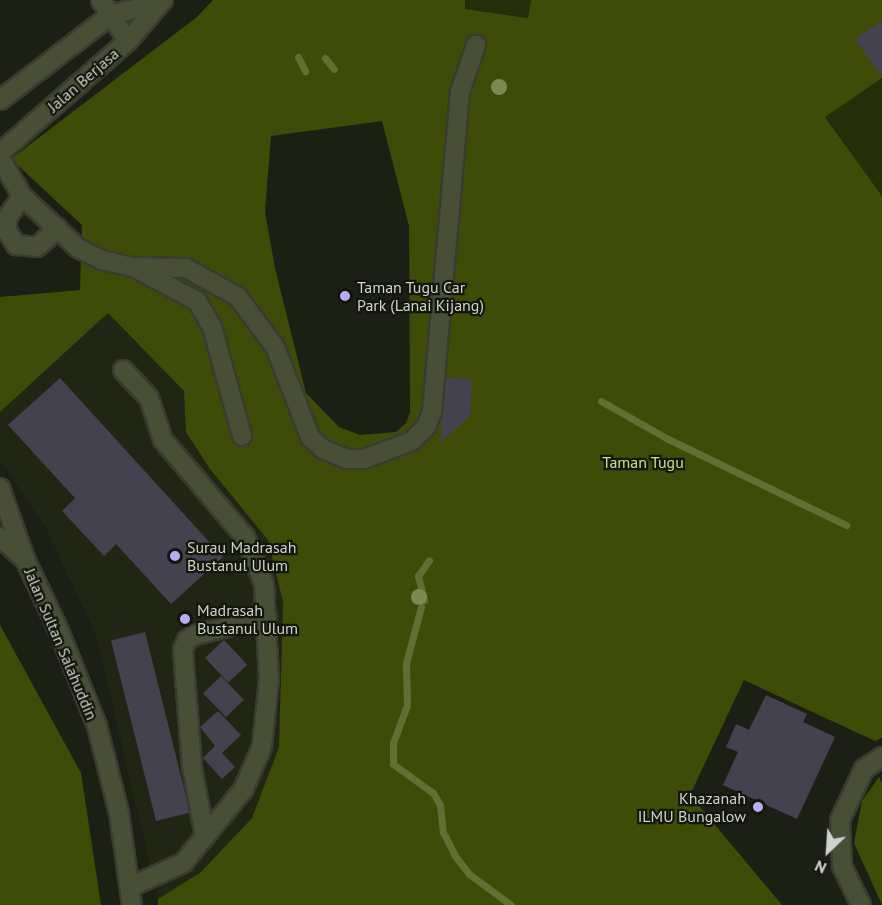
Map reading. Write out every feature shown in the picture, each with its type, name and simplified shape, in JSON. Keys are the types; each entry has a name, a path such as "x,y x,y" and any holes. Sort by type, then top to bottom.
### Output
{"street":[{"name":"Jalan Berjasa","path":"0,100 106,8 161,1"},
{"name":"Jalan Berjasa","path":"0,153 128,41 161,1"},
{"path":"106,8 128,41"},
{"path":"0,158 22,196 78,248 102,260 132,267 186,268 238,297 275,347 310,437 323,449 346,459 364,459 412,441 426,427 434,402 460,92 476,45"},
{"path":"22,196 8,218 6,228 16,245 37,247 58,228"},
{"path":"132,267 197,301 212,327 242,436"},
{"path":"123,370 149,398 163,440 244,537 264,584 269,679 262,747 243,790 183,862 131,896"},
{"name":"Jalan Sultan Salahuddin","path":"0,488 25,559 59,631 97,726 118,813 131,896"},
{"name":"Jalan Sultan Salahuddin","path":"0,537 25,559"},
{"path":"205,837 192,767 183,649 187,640 195,635 267,617"},
{"path":"861,905 842,866 840,820 864,770 882,756"}],"shaded area":[{"name":"Madrasah Bustanul Ulum","path":"108,313 184,391 186,432 210,469 268,540 283,602 279,747 252,818 201,872 158,899 96,635 46,528 0,460 0,412"}],"green space":[{"name":"Taman Tugu","path":"213,0 465,0 465,9 528,18 531,0 882,0 882,78 825,117 882,196 882,738 875,741 744,680 690,795 782,905 158,905 158,899 201,872 252,818 279,747 283,602 268,540 210,469 186,432 184,391 108,313 0,412 0,297 80,290 82,225 11,159 197,17","holes":["382,121 409,226 410,412 406,423 396,432 360,435 339,427 306,393 275,268 265,212 271,136"]},
{"path":"465,0 531,0 529,18 464,9"},
{"path":"882,78 882,196 825,116"},
{"path":"0,625 81,773 101,905 0,905"},
{"path":"879,777 882,783 882,905 854,843 862,801"}],"building":[{"path":"882,21 882,77 855,39"},
{"path":"60,378 223,557 171,604 116,544 104,556 62,511 75,498 8,425"},
{"path":"446,378 472,379 470,416 440,443"},
{"path":"145,632 190,812 156,821 111,640"},
{"path":"224,640 247,665 228,683 205,658"},
{"path":"221,676 244,700 226,717 203,693"},
{"name":"Khazanah ILMU Bungalow","path":"766,695 807,714 803,722 835,737 797,819 723,785 738,752 726,747 736,724 749,730"},
{"path":"218,711 241,735 222,753 235,767 222,779 203,758 215,746 200,727"}],"waterway":[{"path":"298,57 305,71"},
{"path":"325,58 334,69"},
{"path":"601,401 668,439 846,525"},
{"path":"424,600 418,576 429,560"},
{"path":"421,607 406,663 407,705 393,743 393,764 433,793 440,805 443,832 455,856 469,874 511,905"}],"place":[{"name":"Taman Tugu Car Park (Lanai Kijang)","path":"345,296"},
{"name":"Surau Madrasah Bustanul Ulum","path":"175,556"},
{"name":"Madrasah Bustanul Ulum","path":"185,619"},
{"name":"Khazanah ILMU Bungalow","path":"758,807"}]}
